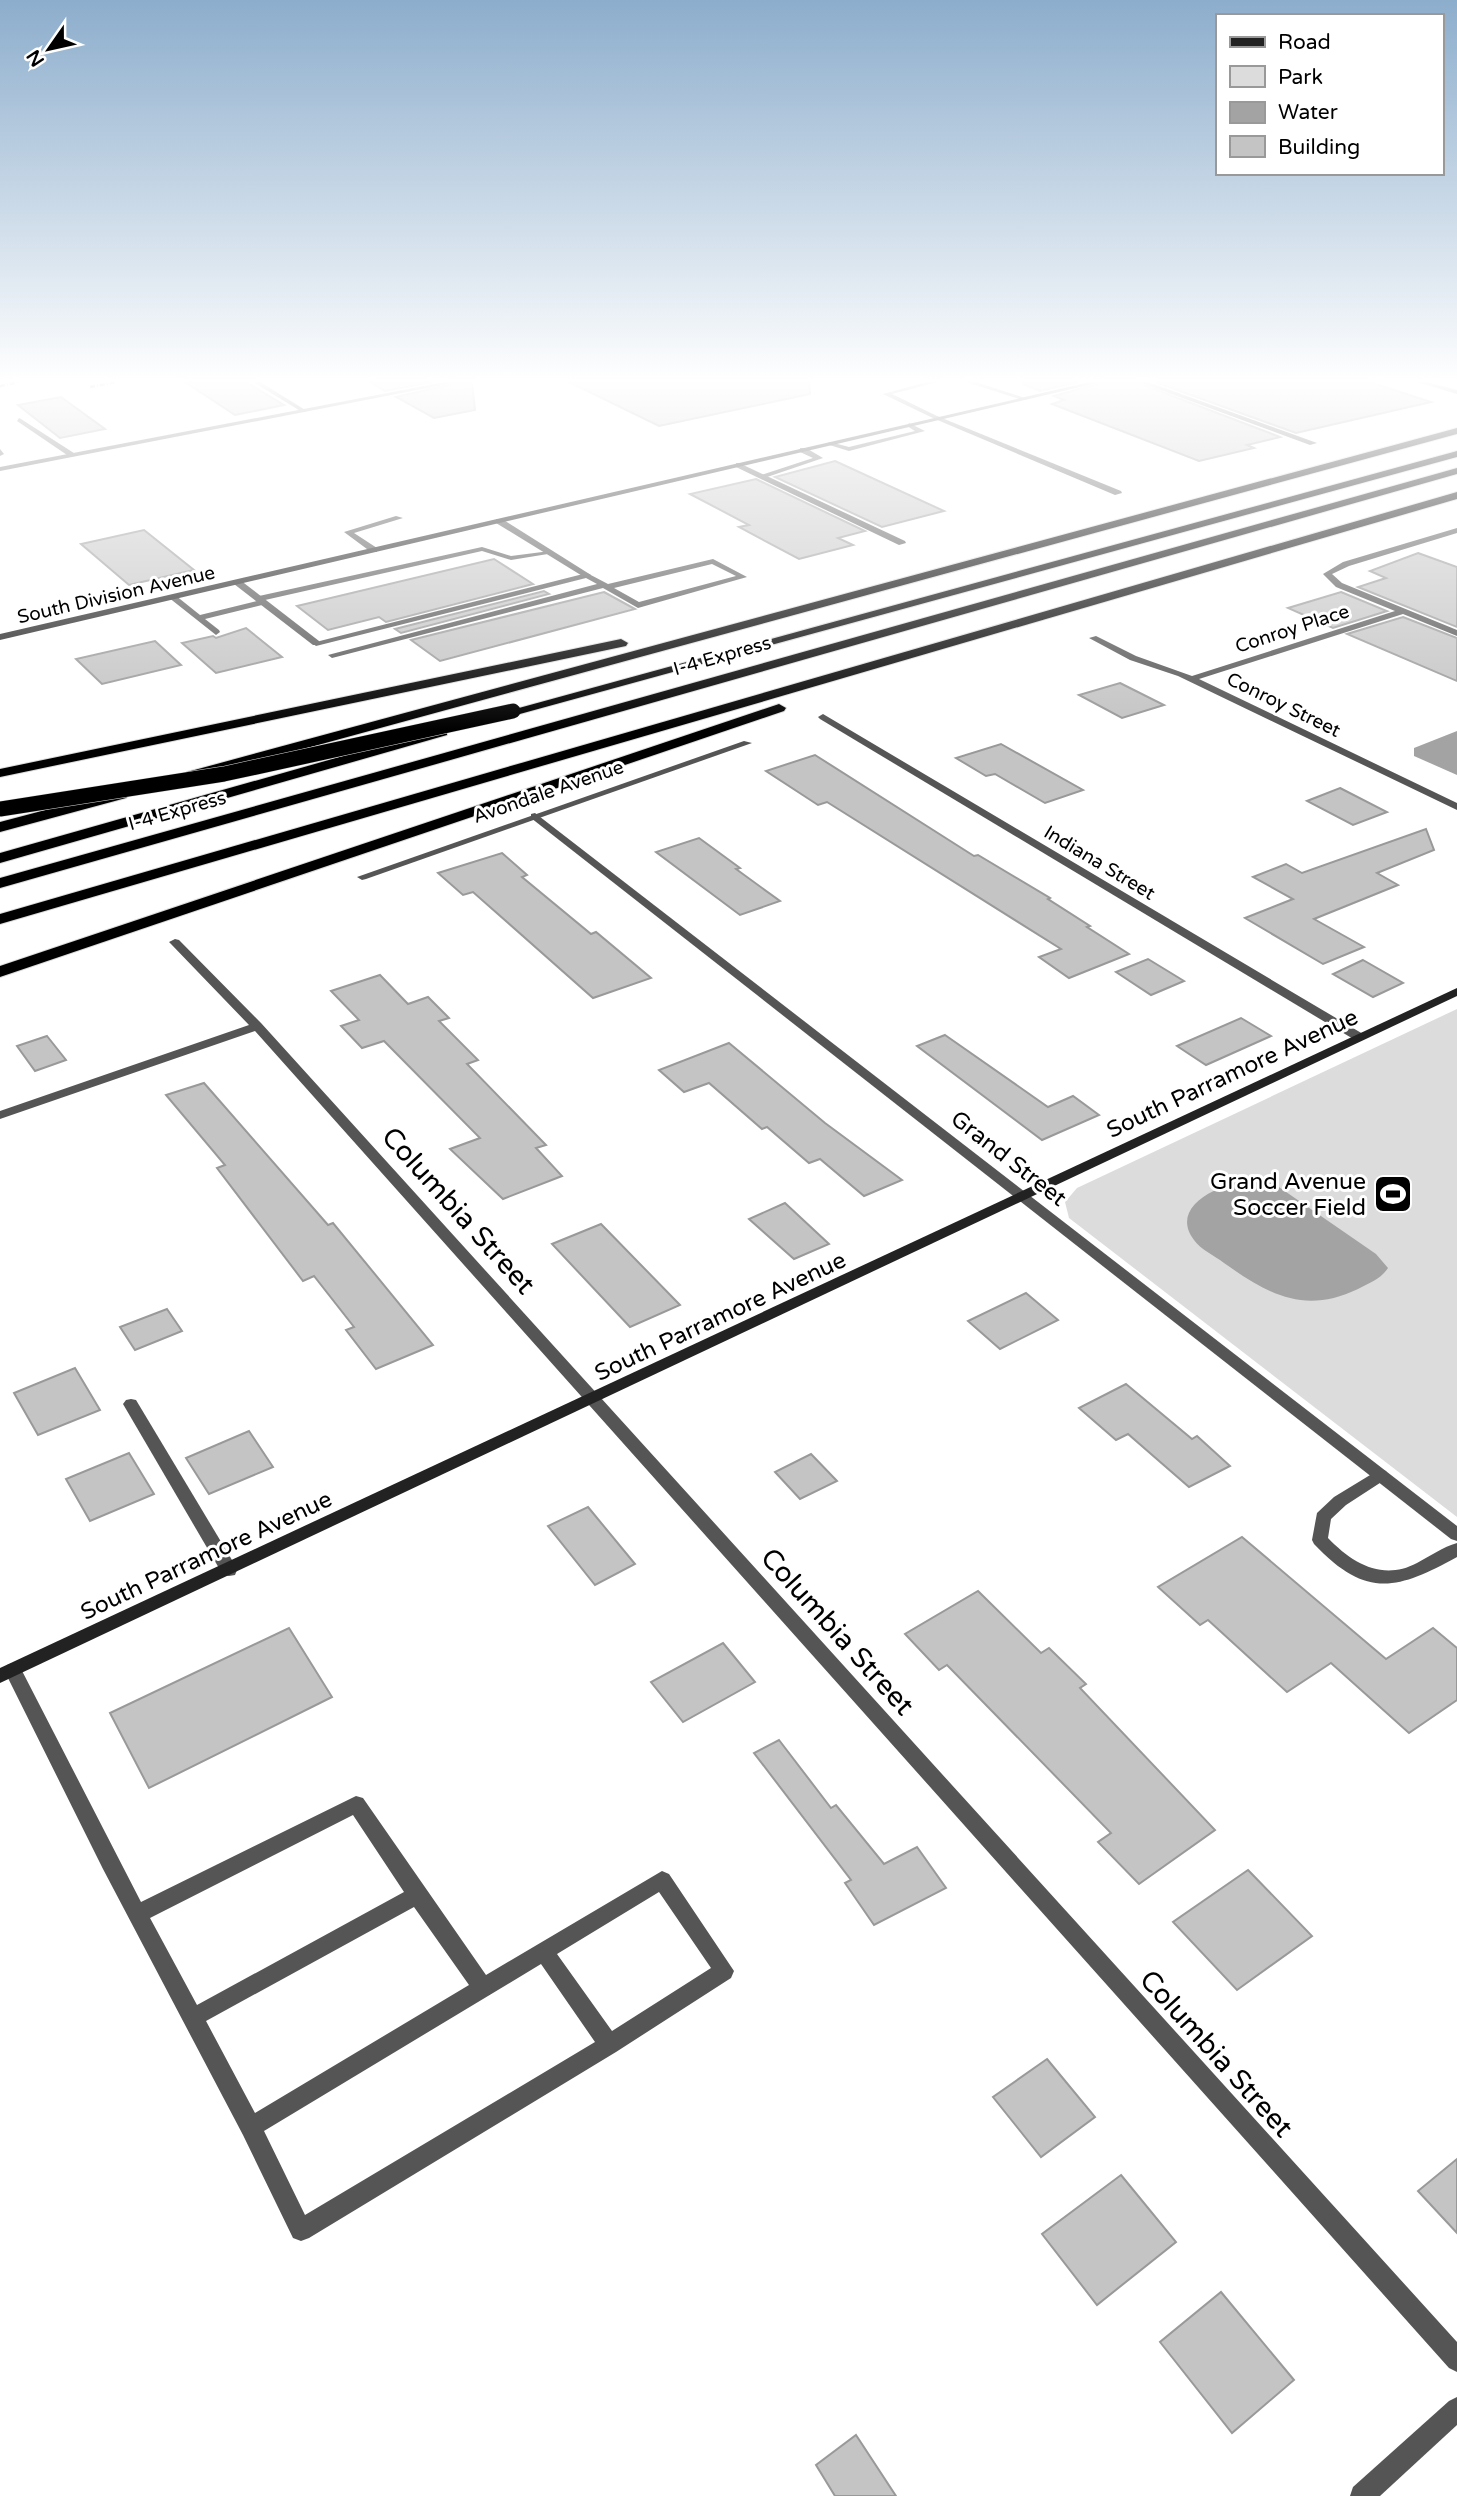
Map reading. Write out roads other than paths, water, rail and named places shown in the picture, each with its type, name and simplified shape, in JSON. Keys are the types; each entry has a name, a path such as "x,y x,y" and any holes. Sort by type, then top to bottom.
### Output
{"highway":[{"path":"0,827 1206,498"},
{"name":"I-4 Express","path":"0,858 513,711 1295,498"},
{"name":"I-4 Express","path":"0,883 1360,498"},
{"path":"0,919 1445,498"},
{"path":"0,972 1127,593"},
{"path":"0,772 638,639 710,632"},
{"path":"0,809 224,774 513,711"},
{"path":"0,963 143,923"}],"street":[{"name":"South Division Avenue","path":"0,637 596,498"},
{"path":"809,498 902,543"},
{"path":"374,550 348,532 399,518"},
{"path":"332,655 605,586 713,561 743,577 638,605 605,586 550,553 499,521"},
{"path":"1457,530 1328,571 1328,576 1339,584 1457,633"},
{"path":"198,618 482,549 511,558 550,553"},
{"path":"316,643 587,575"},
{"path":"237,582 341,663"},
{"path":"172,597 216,632"},
{"name":"Conroy Place","path":"1191,679 1403,611"},
{"name":"Conroy Street","path":"1093,638 1133,658 1191,679 1457,807"},
{"name":"Indiana Street","path":"823,717 1359,1037"},
{"name":"Avondale Avenue","path":"362,877 747,743"},
{"name":"Grand Street","path":"535,816 1457,1535"},
{"name":"Columbia Street","path":"175,942 257,1027 1457,2360"},
{"name":"South Parramore Avenue","path":"6,1673 592,1401 1457,992"},
{"path":"0,1115 257,1027"},
{"path":"131,1404 229,1570"},
{"path":"1380,1475 1340,1501 1323,1517 1320,1540 1339,1562 1370,1576 1406,1576 1457,1549"},
{"path":"6,1673 251,2127 300,2230 609,2045 724,1971 662,1880 251,2127"},
{"path":"138,1914 356,1804 483,1987"},
{"path":"192,2018 417,1895"},
{"path":"544,1951 609,2045"},
{"path":"1362,2496 1457,2409"}],"water":[{"path":"1457,731 1457,775 1414,756 1414,748"},
{"path":"1257,1179 1276,1185 1376,1254 1388,1268 1382,1275 1358,1289 1339,1297 1320,1300 1303,1300 1271,1292 1240,1274 1194,1240 1188,1227 1188,1215 1205,1196 1218,1189"}],"place":[{"name":"Grand Avenue Soccer Field","path":"1393,1194"}]}
